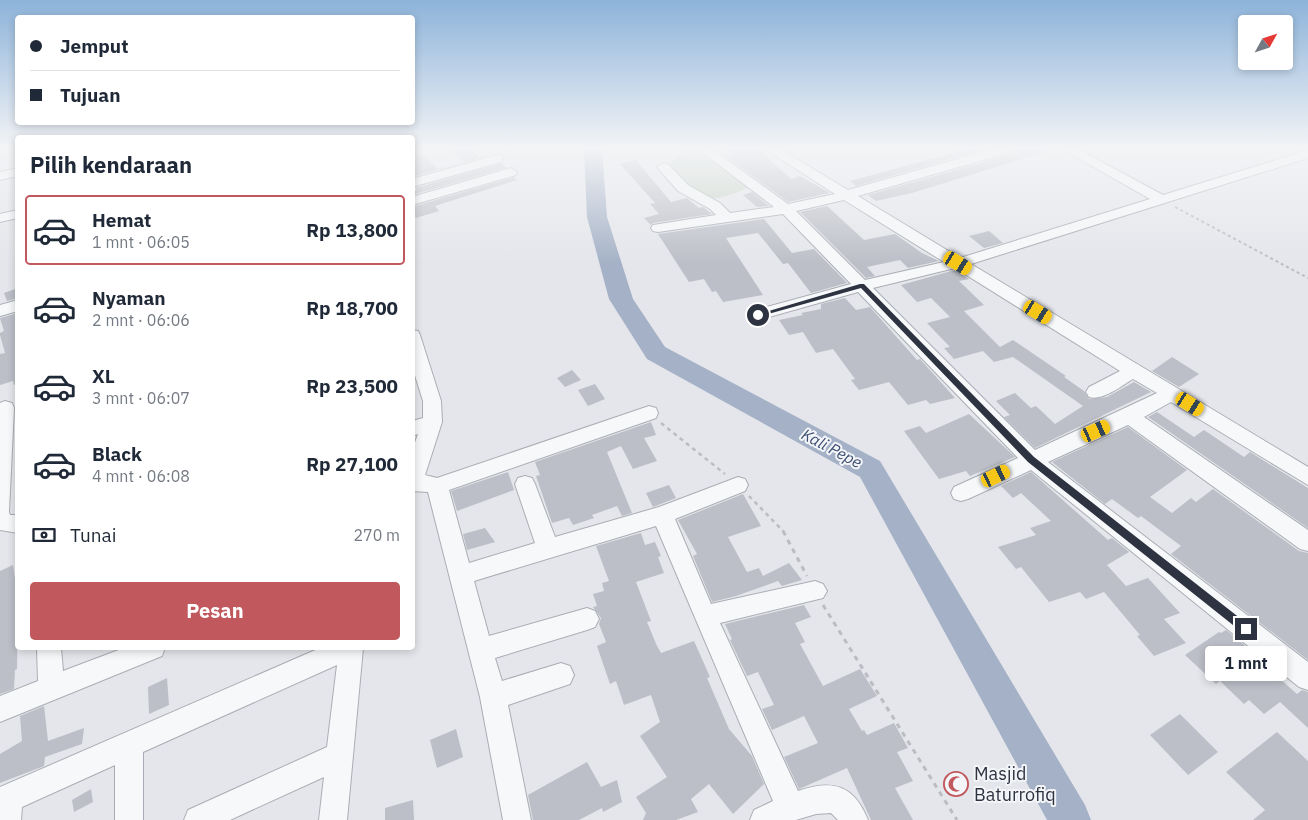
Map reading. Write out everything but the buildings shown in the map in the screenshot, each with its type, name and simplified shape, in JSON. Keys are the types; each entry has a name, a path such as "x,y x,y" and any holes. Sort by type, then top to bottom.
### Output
{"street":[{"path":"415,200 460,187"},
{"path":"682,187 715,206 727,218"},
{"path":"757,187 786,208 1031,459 1308,678"},
{"path":"834,187 1308,477"},
{"path":"658,228 786,208 874,187"},
{"path":"1139,187 1161,199"},
{"path":"758,315 862,286 958,263 1199,187"},
{"path":"0,218 15,215"},
{"path":"0,310 15,306"},
{"path":"415,476 432,422 432,401 417,361"},
{"path":"1095,392 1135,370"},
{"path":"961,493 1031,459 1129,416 1173,393"},
{"path":"0,509 11,456 8,407"},
{"path":"415,482 437,486 649,413"},
{"path":"1129,416 1308,542"},
{"path":"415,428 432,422"},
{"path":"525,484 548,548"},
{"path":"461,575 662,515 738,485"},
{"path":"437,486 493,697 517,820"},
{"path":"662,515 791,808"},
{"path":"0,516 1,520 8,524 15,524"},
{"path":"705,616 815,591"},
{"path":"481,650 588,618"},
{"path":"49,650 51,688"},
{"path":"0,709 145,650"},
{"path":"5,807 129,745 343,650"},
{"path":"332,820 341,756 351,650"},
{"path":"493,697 561,675"},
{"path":"127,819 129,745"},
{"path":"198,820 341,756"},
{"path":"764,820 791,808 823,799 833,799 844,806 854,820"}],"path":[{"path":"1161,199 1308,278"}],"green space":[{"path":"749,187 722,197 713,198 704,197 689,188"}],"waterway":[{"name":"Kali Pepe","path":"595,187 597,217 621,299 656,353 870,469 1070,820"}],"place":[{"name":"Masjid Baturrofiq","path":"956,784"}],"route":[{"path":"758,315 862,286 1031,459 1246,629"}]}
